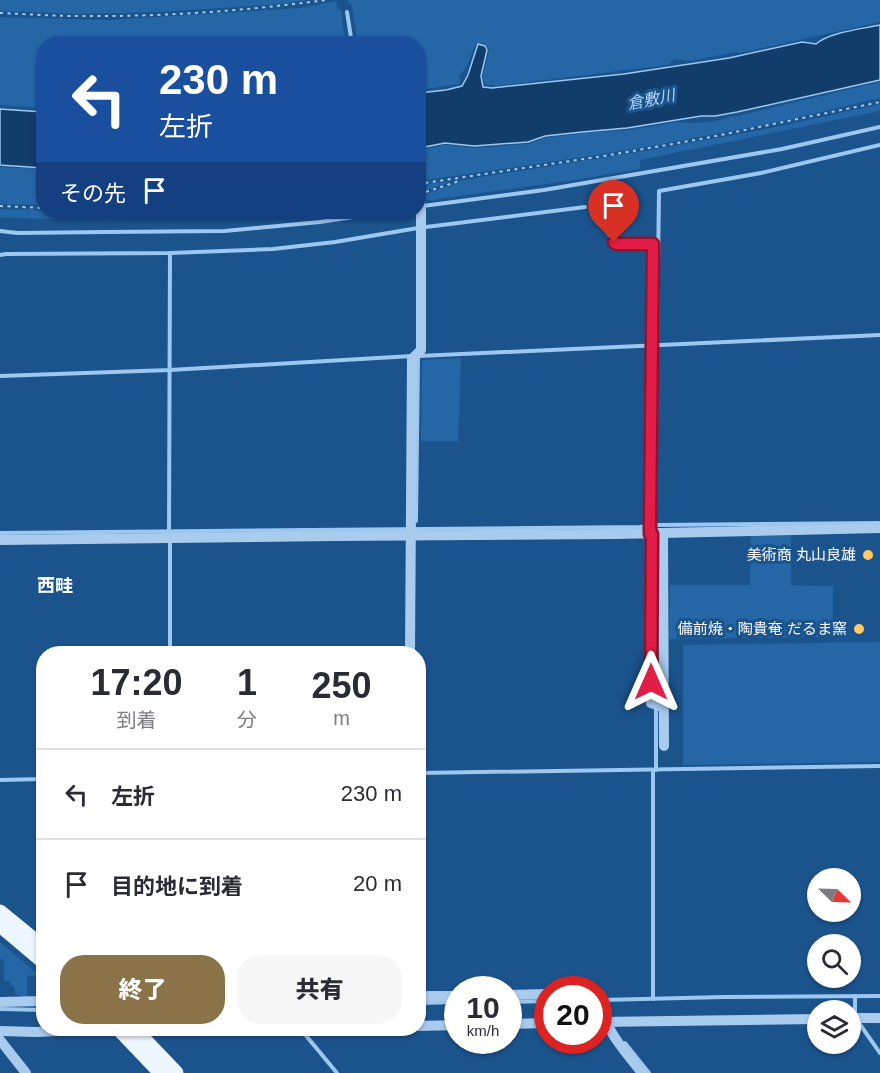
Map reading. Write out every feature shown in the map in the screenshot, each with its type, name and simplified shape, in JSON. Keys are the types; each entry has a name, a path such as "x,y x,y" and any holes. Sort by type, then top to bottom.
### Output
{"main road":[{"path":"0,912 36,941"},
{"path":"0,925 36,955"},
{"path":"132,1036 161,1073"},
{"path":"135,1036 176,1073"}],"street":[{"path":"608,212 614,242 617,244 653,244 651,703 659,706 664,746"},
{"path":"410,646 412,359 421,350 421,219"},
{"path":"0,540 412,531 880,528"},
{"path":"426,996 444,996"},
{"path":"0,1002 36,1001"},
{"path":"861,1018 880,1018"},
{"path":"612,1022 807,1019"},
{"path":"426,1026 444,1025"},
{"path":"0,1031 36,1032"},
{"path":"612,1036 642,1073"},
{"path":"0,1040 26,1073"}],"path":[{"path":"0,14 78,16 167,14 274,7 326,0"},
{"path":"426,183 706,138 880,102"},
{"path":"426,192 456,182 461,178"},
{"path":"0,206 36,208"}],"shaded area":[{"path":"0,0 309,0 283,4 158,12 80,14 0,11"},
{"path":"348,0 880,0 880,22 741,53 691,61 674,59 668,65 495,86 485,84 483,76 489,49 485,44 476,43 467,65 459,76 459,84 426,89 426,36 357,36 351,3 348,3"},
{"path":"336,1 338,10 341,9 344,36 36,36 36,108 0,105 0,17 109,20 300,8"},
{"path":"880,82 880,98 779,122 641,148 426,180 426,149 445,145 474,148 529,144 545,138 629,130 678,122 713,121"},
{"path":"880,104 880,111 640,160 640,169 426,201 427,194 463,180 776,127"},
{"path":"0,167 36,169 36,205 0,204"},
{"path":"453,181 426,191 426,184"},
{"path":"0,209 36,210 36,218 0,217"},
{"path":"461,358 458,441 421,441 422,360"},
{"path":"791,535 791,585 833,586 833,637 669,639 670,585 750,585 751,536"},
{"path":"880,642 880,762 683,765 683,645"},
{"path":"0,942 36,972 36,975 27,976 27,998 15,994 10,981 4,981 4,960 0,959"}],"water":[{"name":"倉敷川","path":"880,25 880,80 715,116 545,136 528,142 474,146 445,143 426,147 426,92 462,86 478,44 485,46 487,50 481,76 483,87 492,88 624,74 729,58 802,42 816,44 829,37"},
{"path":"0,109 36,112 36,168 0,165"}],"waterway":[{"path":"347,12 351,36"},
{"path":"426,206 544,190 782,149 880,127"},
{"path":"657,347 659,191 761,173 880,145"},
{"path":"0,255 273,249 585,207"},
{"path":"0,231 17,233 225,231 340,219"},
{"path":"169,533 170,253"},
{"path":"419,356 880,335"},
{"path":"0,376 170,370 412,356"},
{"path":"416,521 418,358"},
{"path":"0,533 879,523"},
{"path":"170,544 170,646"},
{"path":"656,549 656,700"},
{"path":"656,708 656,770"},
{"path":"426,773 880,766"},
{"path":"653,770 653,999"},
{"path":"0,780 36,779"},
{"path":"612,1000 880,996"},
{"path":"522,1002 534,1001"},
{"path":"426,1003 444,1002"},
{"path":"0,1009 36,1010"},
{"path":"861,1026 880,1053"},
{"path":"306,1036 337,1073"},
{"path":"625,1043 649,1073"}],"place":[{"name":"美術商 丸山良雄","path":"868,555"},
{"name":"備前焼・陶貴奄 だるま窯","path":"859,629"}],"district":[{"name":"西畦","path":"55,586"}],"route":[{"path":"614,242 617,244 653,244 651,682"}]}
